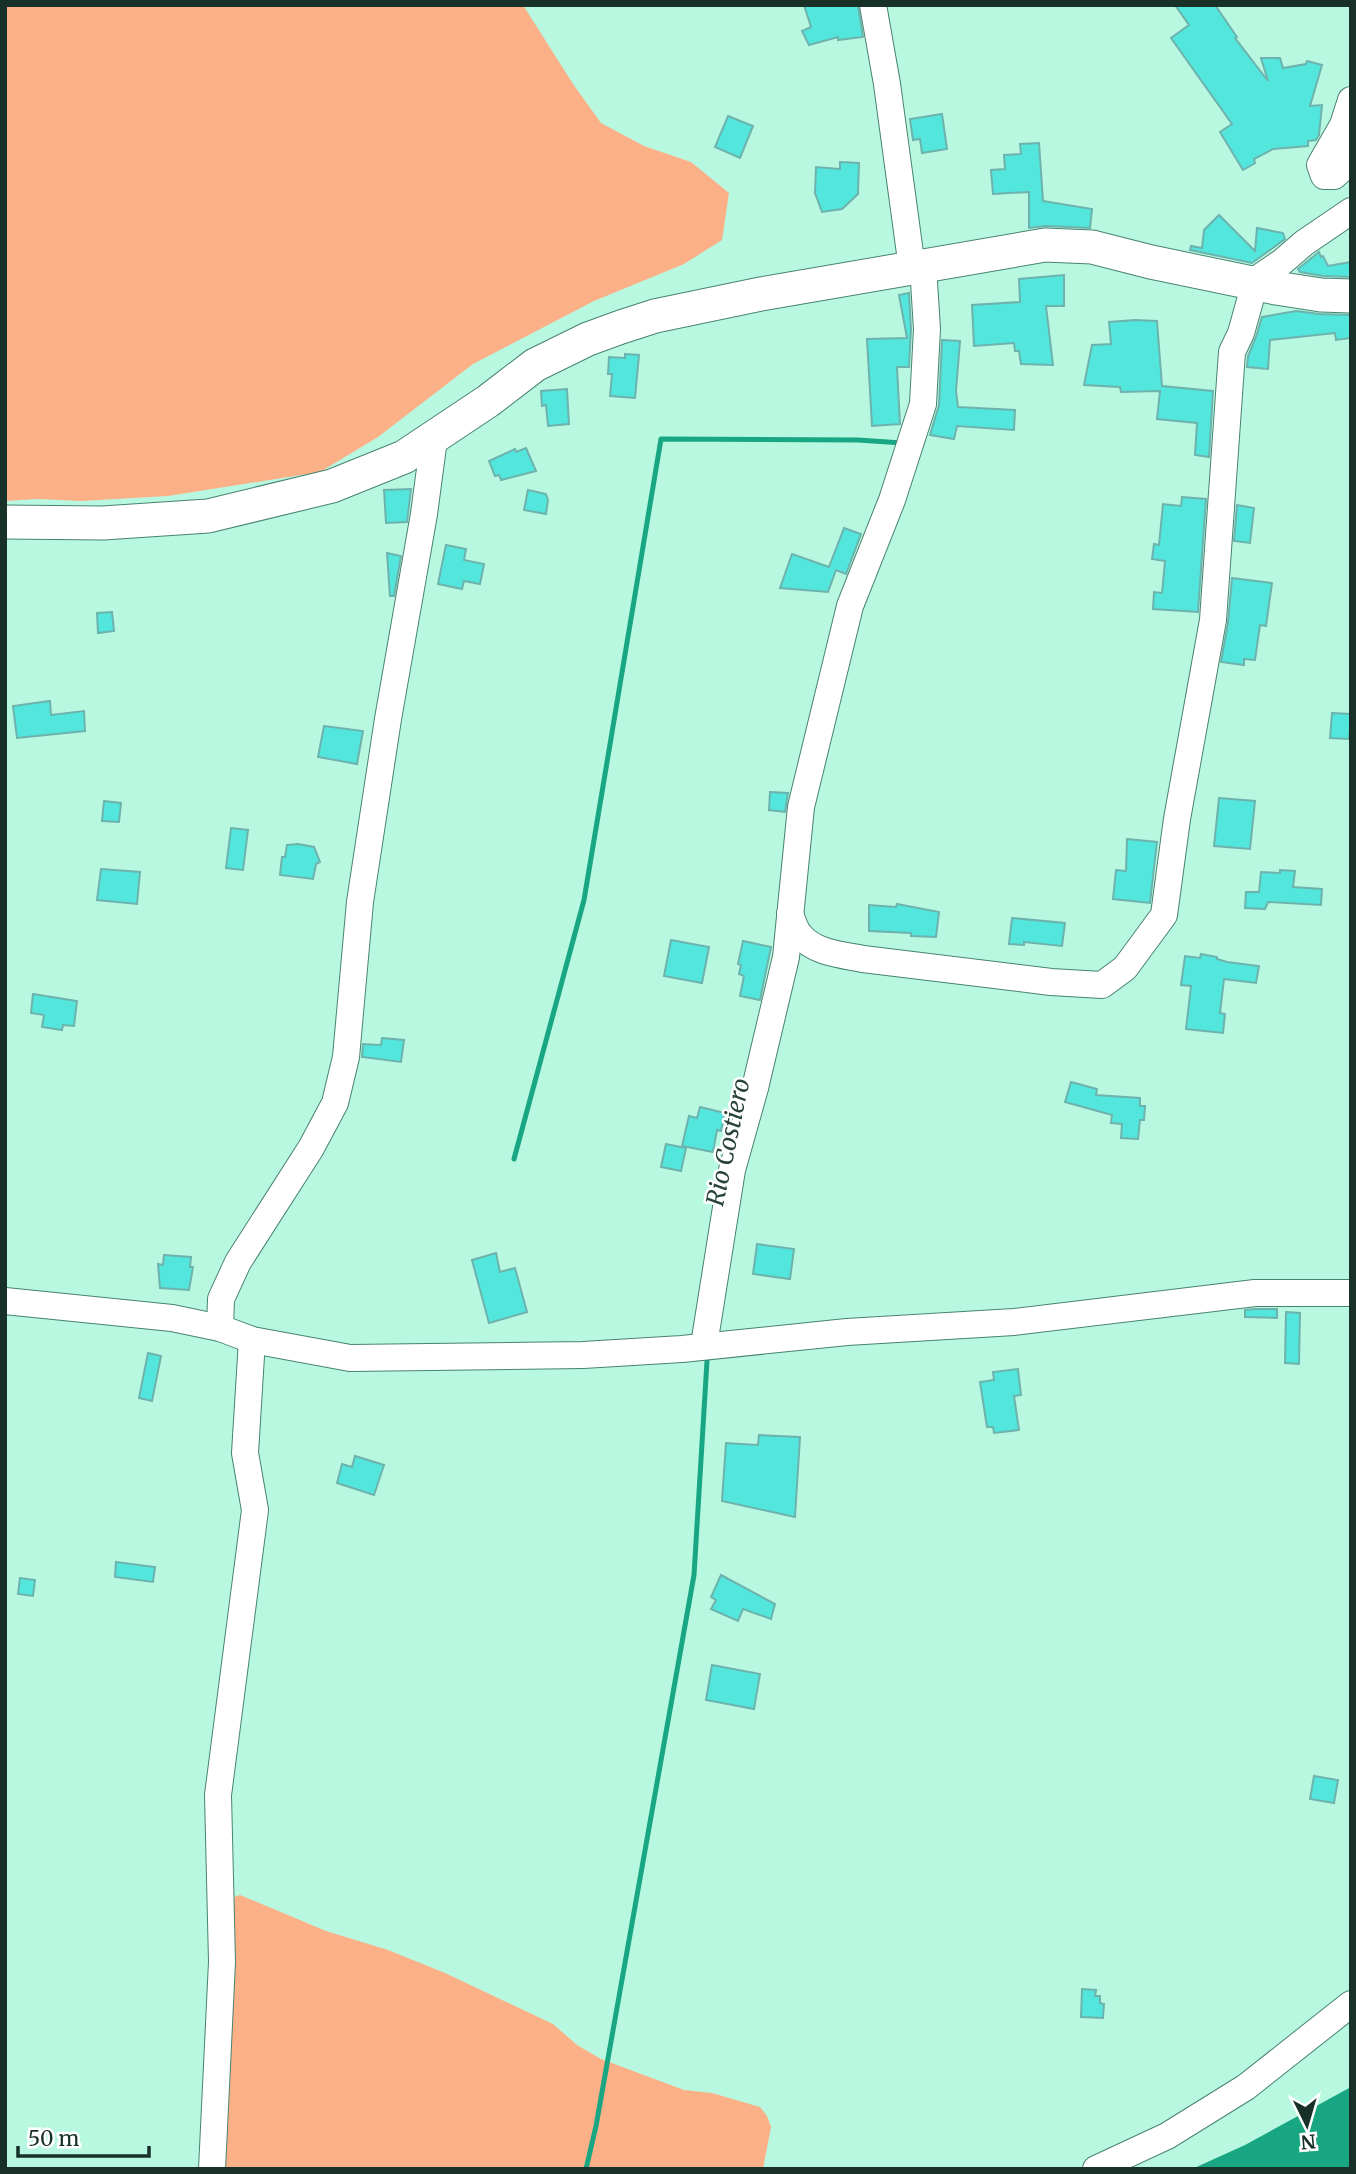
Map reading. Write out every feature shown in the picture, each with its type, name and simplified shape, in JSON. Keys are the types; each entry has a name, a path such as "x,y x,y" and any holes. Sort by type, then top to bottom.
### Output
{"main road":[{"path":"5,522 103,523 208,516 332,486 404,457 434,439 535,365 588,339 621,327 710,304 1045,245 1092,247 1255,284 1321,295 1351,296"}],"street":[{"path":"704,1345 732,1170 755,1088 786,957 801,807 850,606 892,500 923,404 927,329 873,5"},
{"path":"1351,100 1343,125 1320,165 1324,176 1334,176 1343,168 1351,153"},
{"path":"790,915 798,933 807,943 836,954 863,960 1102,985 1125,968 1164,915 1177,819 1213,620 1232,352 1241,333 1255,284 1260,277 1351,211"},
{"path":"220,1328 221,1298 238,1262 312,1148 335,1104 346,1057 362,889 434,439"},
{"path":"5,1301 172,1318 220,1328 252,1340 350,1358 583,1355 682,1349 847,1332 1014,1322 1255,1293 1351,1293"},
{"path":"212,2169 222,1962 218,1795 255,1510 245,1453 252,1340"},
{"path":"1096,2169 1167,2136 1246,2087 1351,2004"}],"shaded area":[{"path":"5,5 523,5 601,123 644,146 691,162 729,193 722,240 684,264 594,301 473,364 378,437 320,472 168,496 81,501 5,501"},
{"path":"240,1895 326,1931 388,1950 445,1973 553,2024 577,2045 601,2059 684,2090 712,2093 760,2107 771,2127 763,2169 219,2169 229,1904 234,1897"},
{"path":"1351,2087 1351,2169 1192,2169 1245,2145"}],"building":[{"path":"804,5 858,5 863,37 838,40 838,37 809,45 802,31 811,27"},
{"path":"1175,5 1215,5 1237,37 1235,38 1268,81 1261,58 1280,58 1283,68 1306,64 1307,61 1322,65 1310,106 1322,105 1319,135 1316,140 1308,141 1308,146 1273,149 1254,159 1255,163 1243,170 1220,132 1232,124 1171,38 1189,25"},
{"path":"942,114 947,149 922,153 920,139 913,140 910,119"},
{"path":"728,116 753,126 740,158 715,147"},
{"path":"1039,143 1043,201 1092,209 1090,228 1029,228 1029,192 993,194 991,170 1005,169 1004,155 1021,154 1020,144"},
{"path":"840,162 859,163 858,194 842,209 822,212 815,193 816,167 840,169"},
{"path":"1219,215 1255,251 1257,228 1283,233 1285,239 1252,263 1190,250 1191,246 1202,248 1204,230"},
{"path":"1319,252 1328,266 1351,262 1351,277 1300,272 1298,269"},
{"path":"1064,275 1064,306 1046,306 1053,365 1021,364 1019,351 1015,351 1014,343 974,346 972,305 1020,302 1019,279"},
{"path":"909,293 909,367 897,367 900,424 872,426 867,339 907,338 899,295"},
{"path":"1296,311 1350,315 1351,338 1336,340 1335,333 1270,340 1268,369 1247,367 1248,356 1262,317"},
{"path":"1157,321 1162,386 1213,391 1209,457 1195,455 1197,423 1157,419 1160,391 1121,392 1120,387 1084,385 1092,345 1111,344 1109,322"},
{"path":"942,340 960,341 956,391 958,407 1015,410 1014,430 957,426 954,439 930,435 939,405"},
{"path":"625,354 639,355 635,398 610,396 612,374 608,374 609,357 625,358"},
{"path":"567,389 569,424 548,426 546,405 542,406 541,391"},
{"path":"526,448 536,471 501,480 499,475 495,476 489,461 515,449 516,452"},
{"path":"411,489 407,522 386,523 384,490"},
{"path":"528,490 546,494 546,514 524,510"},
{"path":"1182,497 1206,499 1198,612 1153,609 1154,592 1162,593 1165,561 1152,559 1154,544 1159,545 1163,504 1181,506"},
{"path":"1237,505 1254,508 1250,543 1234,541"},
{"path":"844,528 861,534 846,574 836,570 828,592 780,588 792,554 829,567"},
{"path":"446,545 466,549 464,560 484,564 480,584 464,581 462,589 438,584"},
{"path":"387,553 401,556 394,596 390,596"},
{"path":"1232,578 1272,583 1266,626 1260,625 1255,660 1244,659 1244,665 1221,662"},
{"path":"112,612 114,631 98,633 97,613"},
{"path":"50,701 51,715 84,711 85,731 17,738 13,706"},
{"path":"1332,713 1351,714 1349,739 1330,738"},
{"path":"324,726 363,731 357,764 318,757"},
{"path":"770,792 788,793 785,812 769,810"},
{"path":"1219,798 1255,801 1250,849 1214,846"},
{"path":"104,801 121,803 119,822 102,821"},
{"path":"231,828 248,830 243,870 226,868"},
{"path":"1127,839 1157,842 1150,903 1113,899 1116,870 1126,871"},
{"path":"287,845 314,847 320,862 316,864 313,879 280,875 282,857 285,857"},
{"path":"101,869 140,872 137,904 97,900"},
{"path":"1280,870 1295,871 1293,887 1322,889 1321,905 1268,902 1265,909 1245,908 1246,892 1259,892 1261,872 1280,873"},
{"path":"897,904 939,912 936,937 869,931 869,905 896,907"},
{"path":"1012,918 1065,923 1062,946 1024,942 1024,945 1009,944"},
{"path":"671,940 709,947 702,983 664,976"},
{"path":"743,941 771,947 760,1000 740,996 744,976 739,974 741,965 738,964"},
{"path":"1201,954 1227,962 1259,966 1256,983 1224,979 1220,1013 1225,1014 1223,1033 1186,1029 1191,986 1181,985 1185,956 1200,958"},
{"path":"33,994 77,1001 74,1026 63,1025 62,1030 42,1027 44,1015 31,1013"},
{"path":"382,1038 404,1040 401,1062 362,1057 363,1044 381,1045"},
{"path":"1071,1082 1097,1089 1096,1095 1140,1098 1140,1106 1145,1106 1138,1139 1121,1138 1122,1124 1111,1123 1112,1115 1065,1102"},
{"path":"700,1107 725,1113 721,1131 717,1130 713,1152 682,1146 689,1116 697,1118"},
{"path":"666,1144 686,1148 681,1171 661,1167"},
{"path":"757,1244 794,1249 790,1279 753,1274"},
{"path":"496,1253 500,1272 515,1268 527,1312 489,1323 472,1260"},
{"path":"164,1255 191,1257 190,1267 193,1267 189,1290 160,1288 158,1264 163,1265"},
{"path":"1277,1309 1277,1318 1245,1317 1245,1310"},
{"path":"1286,1312 1300,1313 1299,1364 1285,1363"},
{"path":"148,1353 161,1356 152,1401 139,1398"},
{"path":"1018,1369 1021,1395 1014,1396 1019,1430 994,1433 993,1427 987,1427 980,1382 994,1380 993,1372"},
{"path":"759,1435 800,1437 795,1517 722,1501 726,1443 758,1445"},
{"path":"355,1456 384,1465 374,1495 337,1483 342,1464 352,1467"},
{"path":"116,1562 155,1567 153,1582 115,1577"},
{"path":"721,1575 775,1604 771,1619 743,1609 738,1621 711,1609 716,1600 711,1597"},
{"path":"20,1578 35,1580 33,1596 18,1594"},
{"path":"712,1665 760,1674 754,1709 706,1700"},
{"path":"1314,1776 1338,1780 1334,1803 1310,1799"},
{"path":"1082,1989 1096,1990 1095,1996 1100,1996 1100,2003 1104,2004 1103,2018 1081,2017"}],"waterway":[{"path":"514,1159 584,900 661,439 858,440 902,443"},
{"path":"586,2169 596,2126 694,1575 707,1361"}],"water label":[{"name":"Rio Costiero","path":"728,1142"}]}
